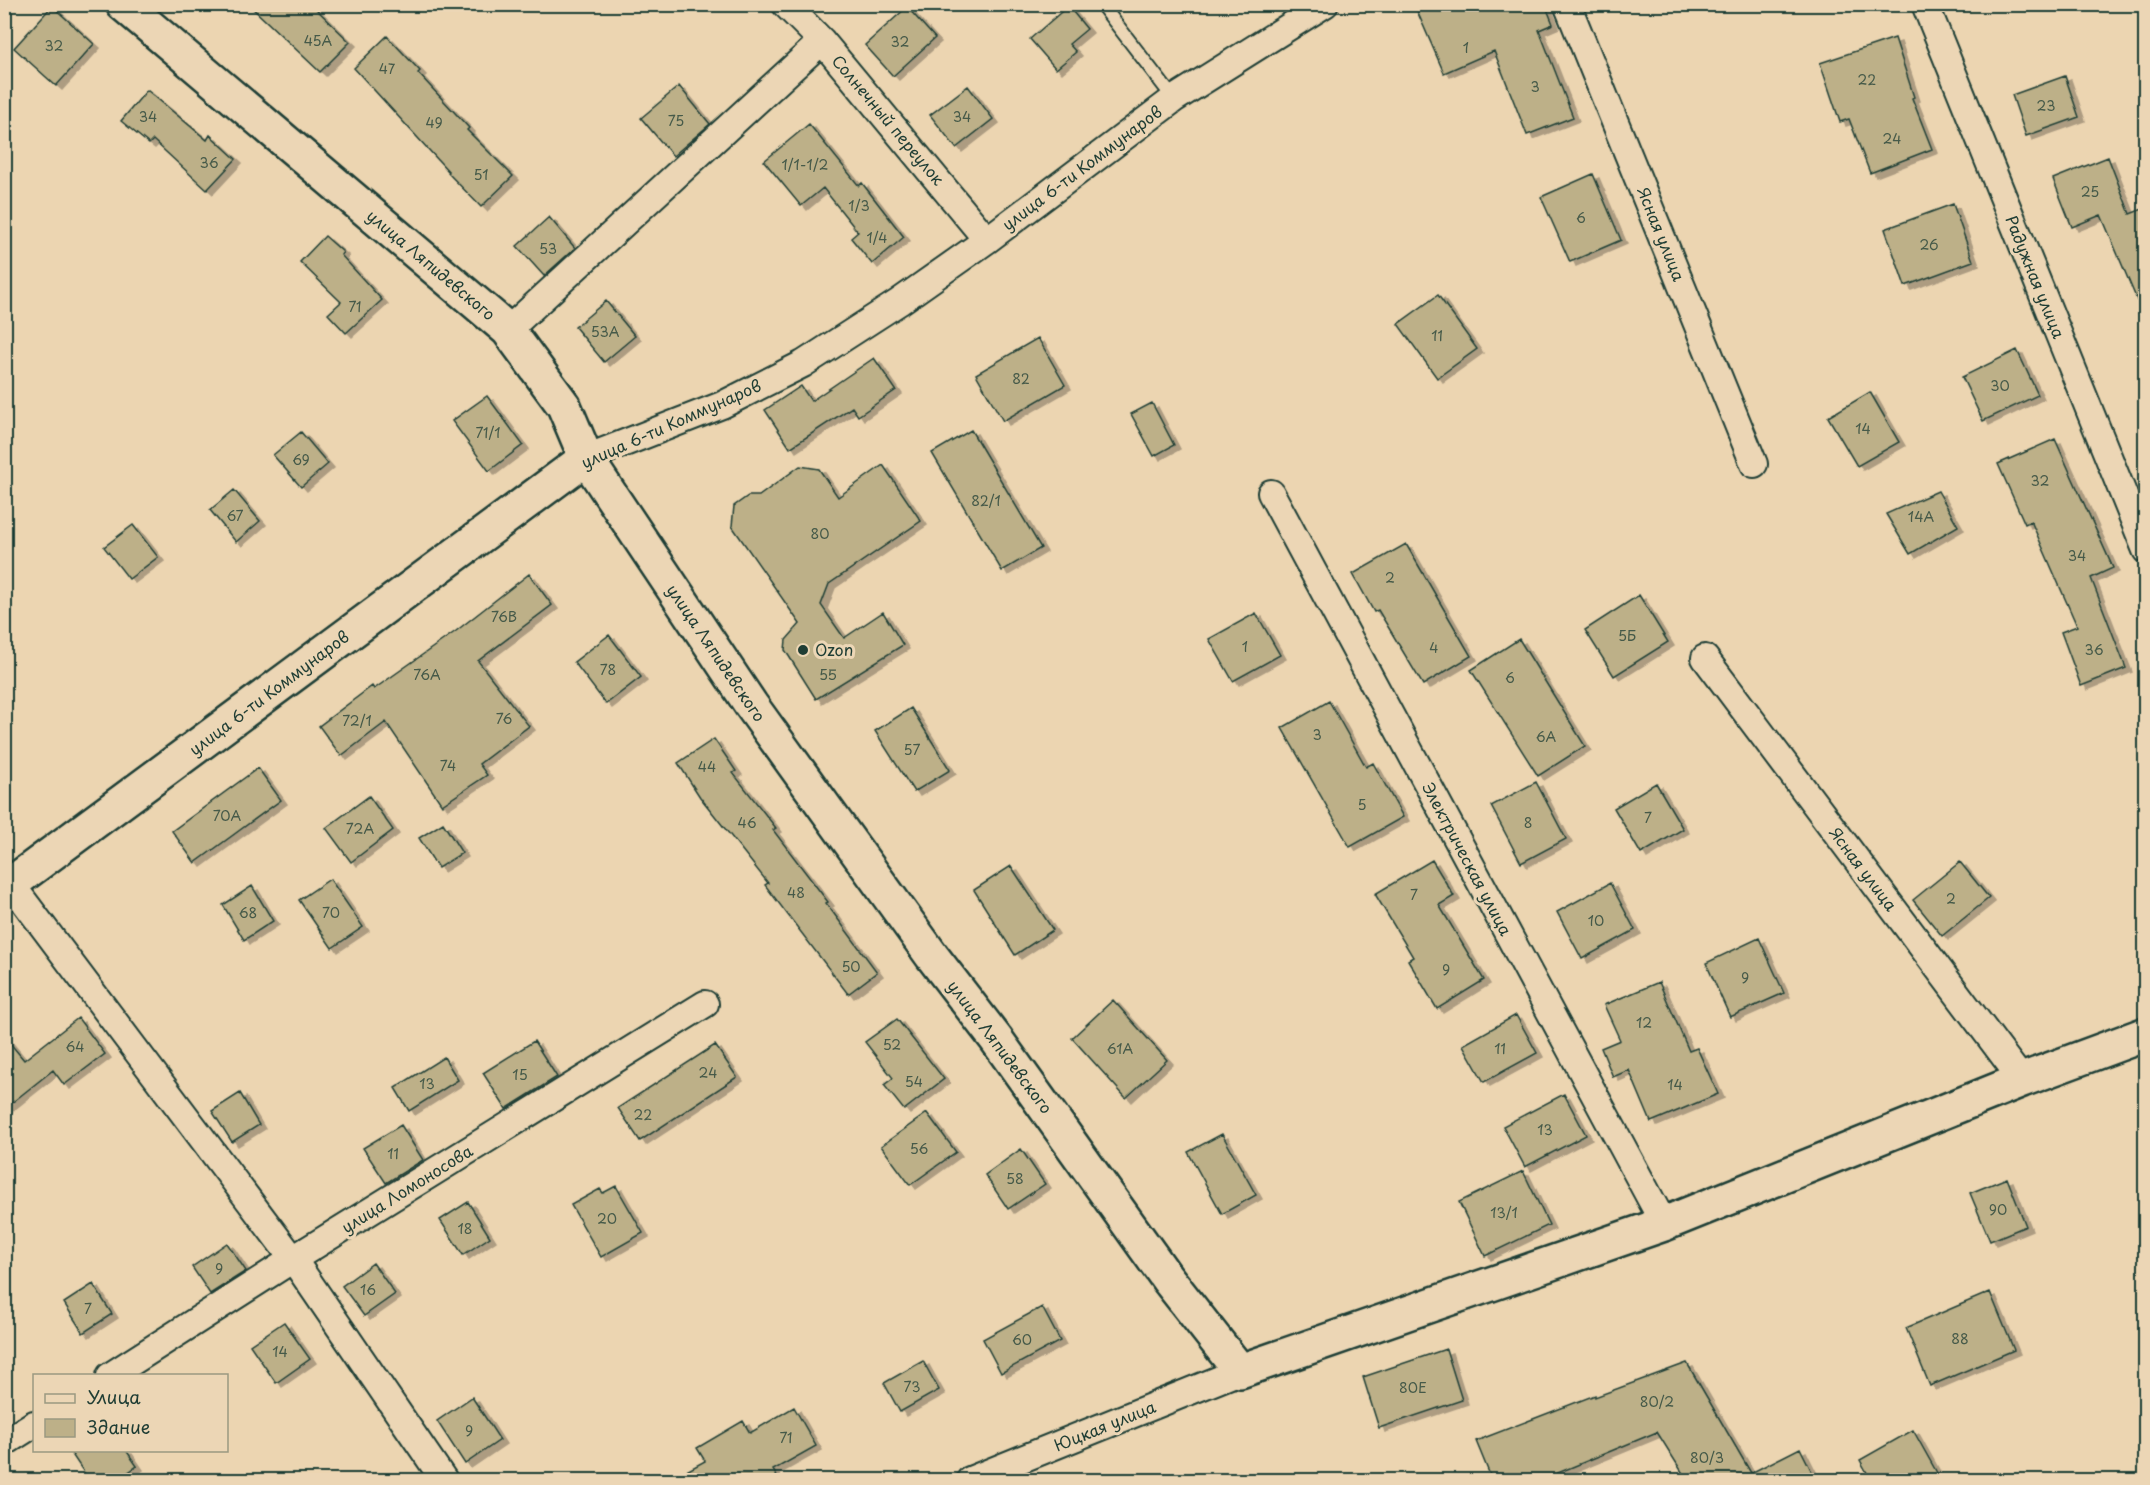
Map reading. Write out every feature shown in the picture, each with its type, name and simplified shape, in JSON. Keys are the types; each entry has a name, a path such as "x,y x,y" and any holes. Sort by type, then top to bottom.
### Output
{"street":[{"name":"улица Ляпидевского","path":"123,4 508,330 564,406 586,458 751,705 932,956 996,1039 1167,1278 1240,1371"},
{"name":"Солнечный переулок","path":"785,4 822,41 987,240"},
{"name":"улица 6-ти Коммунаров","path":"8,887 586,458 722,405 803,364 899,302 987,240 1174,99 1325,4"},
{"name":"Ясная улица","path":"1567,4 1754,464"},
{"name":"Радужная улица","path":"1925,4 2145,550"},
{"path":"508,330 822,41"},
{"name":"Электрическая улица","path":"1271,493 1664,1224"},
{"name":"Ясная улица","path":"1705,658 2022,1080"},
{"path":"8,887 293,1259 444,1480"},
{"name":"улица Ломоносова","path":"113,1374 293,1259 705,1005"},
{"path":"1240,1371 1664,1224 2022,1080 2145,1034"},
{"name":"Юцкая улица","path":"970,1480 1240,1371"},
{"path":"4,1443 33,1425"}],"lane":[{"path":"1101,4 1174,99"}],"building":[{"path":"248,4 311,4 350,42 320,72"},
{"path":"1414,4 1545,4 1553,24 1539,30 1573,117 1527,135 1494,51 1444,73"},
{"path":"52,6 94,44 56,86 14,48"},
{"path":"1068,6 1087,29 1069,44 1076,52 1056,69 1030,39"},
{"path":"907,7 935,38 893,76 865,45"},
{"path":"387,36 469,128 467,130 513,176 481,207 354,68"},
{"path":"1895,38 1914,97 1912,98 1932,149 1870,173 1849,119 1840,122 1820,63"},
{"path":"2065,76 2079,117 2026,136 2012,95"},
{"path":"679,86 710,124 673,156 641,118"},
{"path":"968,86 993,119 956,148 930,115"},
{"path":"147,90 207,140 210,135 236,159 207,190 153,140 149,144 121,121"},
{"path":"809,124 859,186 862,183 904,237 872,264 851,238 858,232 823,188 801,206 764,161"},
{"path":"2108,157 2130,214 2145,208 2145,319 2101,215 2072,227 2053,179"},
{"path":"1593,174 1621,240 1570,262 1541,197"},
{"path":"1953,204 1973,261 1905,286 1885,229"},
{"path":"549,217 575,248 544,276 517,246"},
{"path":"325,236 343,252 341,255 382,300 346,333 328,314 341,302 300,262"},
{"path":"1438,295 1477,349 1437,378 1398,324"},
{"path":"606,301 635,336 604,362 575,327"},
{"path":"1038,338 1065,385 1003,421 976,374"},
{"path":"2017,350 2038,395 1983,421 1962,377"},
{"path":"874,358 896,390 858,416 852,407 790,448 765,410 801,386 811,401"},
{"path":"1870,392 1899,442 1857,466 1828,417"},
{"path":"487,396 523,445 489,471 452,421"},
{"path":"1152,403 1174,445 1154,456 1131,414"},
{"path":"971,430 1041,548 1002,571 932,453"},
{"path":"301,432 328,464 301,487 273,455"},
{"path":"2055,439 2113,568 2091,578 2126,668 2081,686 2061,632 2077,626 2031,521 2025,524 1998,464"},
{"path":"883,465 921,521 829,584 821,605 844,638 883,612 903,645 816,699 785,650 786,640 800,624 732,526 734,506 748,496 759,496 800,466 819,469 838,497"},
{"path":"234,490 260,521 236,542 210,510"},
{"path":"1938,491 1958,526 1910,554 1886,514"},
{"path":"133,525 158,557 129,579 104,547"},
{"path":"1406,544 1471,656 1423,685 1378,610 1374,612 1353,574"},
{"path":"529,574 552,605 478,661 529,726 479,764 487,775 442,805 386,722 341,756 319,726 372,686 374,689 456,631"},
{"path":"1639,595 1668,642 1614,676 1585,630"},
{"path":"1256,613 1280,655 1233,681 1209,639"},
{"path":"609,635 641,677 606,704 574,662"},
{"path":"1519,639 1585,746 1538,776 1471,670"},
{"path":"1329,701 1366,767 1373,763 1403,817 1350,847 1282,728"},
{"path":"911,708 950,770 914,792 875,731"},
{"path":"714,739 736,771 733,773 776,828 773,830 828,902 826,903 877,972 848,994 765,885 768,883 700,797 678,763"},
{"path":"258,768 281,800 195,863 172,831"},
{"path":"1536,782 1566,839 1521,863 1491,806"},
{"path":"1656,783 1683,829 1641,854 1614,808"},
{"path":"369,796 393,830 351,862 326,828"},
{"path":"443,823 462,853 438,868 419,838"},
{"path":"1432,860 1454,896 1439,905 1484,980 1437,1009 1408,960 1413,957 1375,894"},
{"path":"1960,862 1989,898 1942,936 1913,900"},
{"path":"1011,866 1053,930 1015,955 974,890"},
{"path":"330,879 363,927 332,948 299,900"},
{"path":"1610,883 1635,930 1582,959 1557,912"},
{"path":"252,886 273,921 244,940 223,905"},
{"path":"1759,938 1784,993 1730,1017 1706,963"},
{"path":"1659,982 1689,1051 1697,1048 1718,1094 1651,1122 1629,1070 1613,1077 1601,1048 1620,1040 1604,1005"},
{"path":"1113,1000 1167,1060 1126,1098 1072,1038"},
{"path":"1516,1015 1537,1053 1484,1082 1463,1045"},
{"path":"78,1018 105,1054 64,1085 53,1070 4,1109 4,1036 24,1060"},
{"path":"897,1019 944,1079 904,1110 884,1085 893,1078 865,1042"},
{"path":"534,1041 557,1077 506,1109 483,1073"},
{"path":"715,1045 737,1077 640,1141 618,1108"},
{"path":"444,1057 458,1080 409,1111 395,1088"},
{"path":"240,1093 259,1125 232,1142 212,1111"},
{"path":"1564,1094 1586,1135 1525,1167 1503,1126"},
{"path":"927,1113 956,1152 910,1185 881,1146"},
{"path":"401,1125 423,1160 386,1183 363,1148"},
{"path":"1222,1134 1256,1195 1222,1214 1188,1152"},
{"path":"1021,1149 1045,1184 1008,1209 985,1175"},
{"path":"1523,1171 1549,1225 1485,1256 1459,1202"},
{"path":"2007,1178 2026,1226 1990,1241 1970,1193"},
{"path":"616,1186 643,1233 601,1257 571,1205 600,1189 603,1193"},
{"path":"468,1202 490,1237 463,1255 440,1220"},
{"path":"227,1243 246,1271 210,1294 192,1267"},
{"path":"373,1263 395,1294 364,1316 342,1286"},
{"path":"93,1284 112,1314 83,1333 64,1303"},
{"path":"1990,1292 2014,1350 1930,1386 1906,1328"},
{"path":"1042,1307 1060,1341 1001,1373 983,1339"},
{"path":"284,1322 310,1359 276,1383 250,1345"},
{"path":"1446,1349 1462,1400 1379,1428 1363,1377"},
{"path":"923,1361 939,1390 900,1412 884,1383"},
{"path":"1687,1363 1751,1473 1800,1448 1816,1480 1687,1480 1657,1432 1541,1480 1492,1480 1476,1441 1595,1395 1595,1397"},
{"path":"472,1397 500,1440 465,1464 437,1421"},
{"path":"794,1407 816,1446 773,1470 779,1480 670,1480 705,1461 697,1448 743,1421 750,1433"},
{"path":"1913,1430 1941,1480 1871,1480 1860,1460"},
{"path":"70,1452 127,1452 137,1466 117,1480 89,1480"}],"place":[{"name":"Ozon","path":"803,650"}]}
